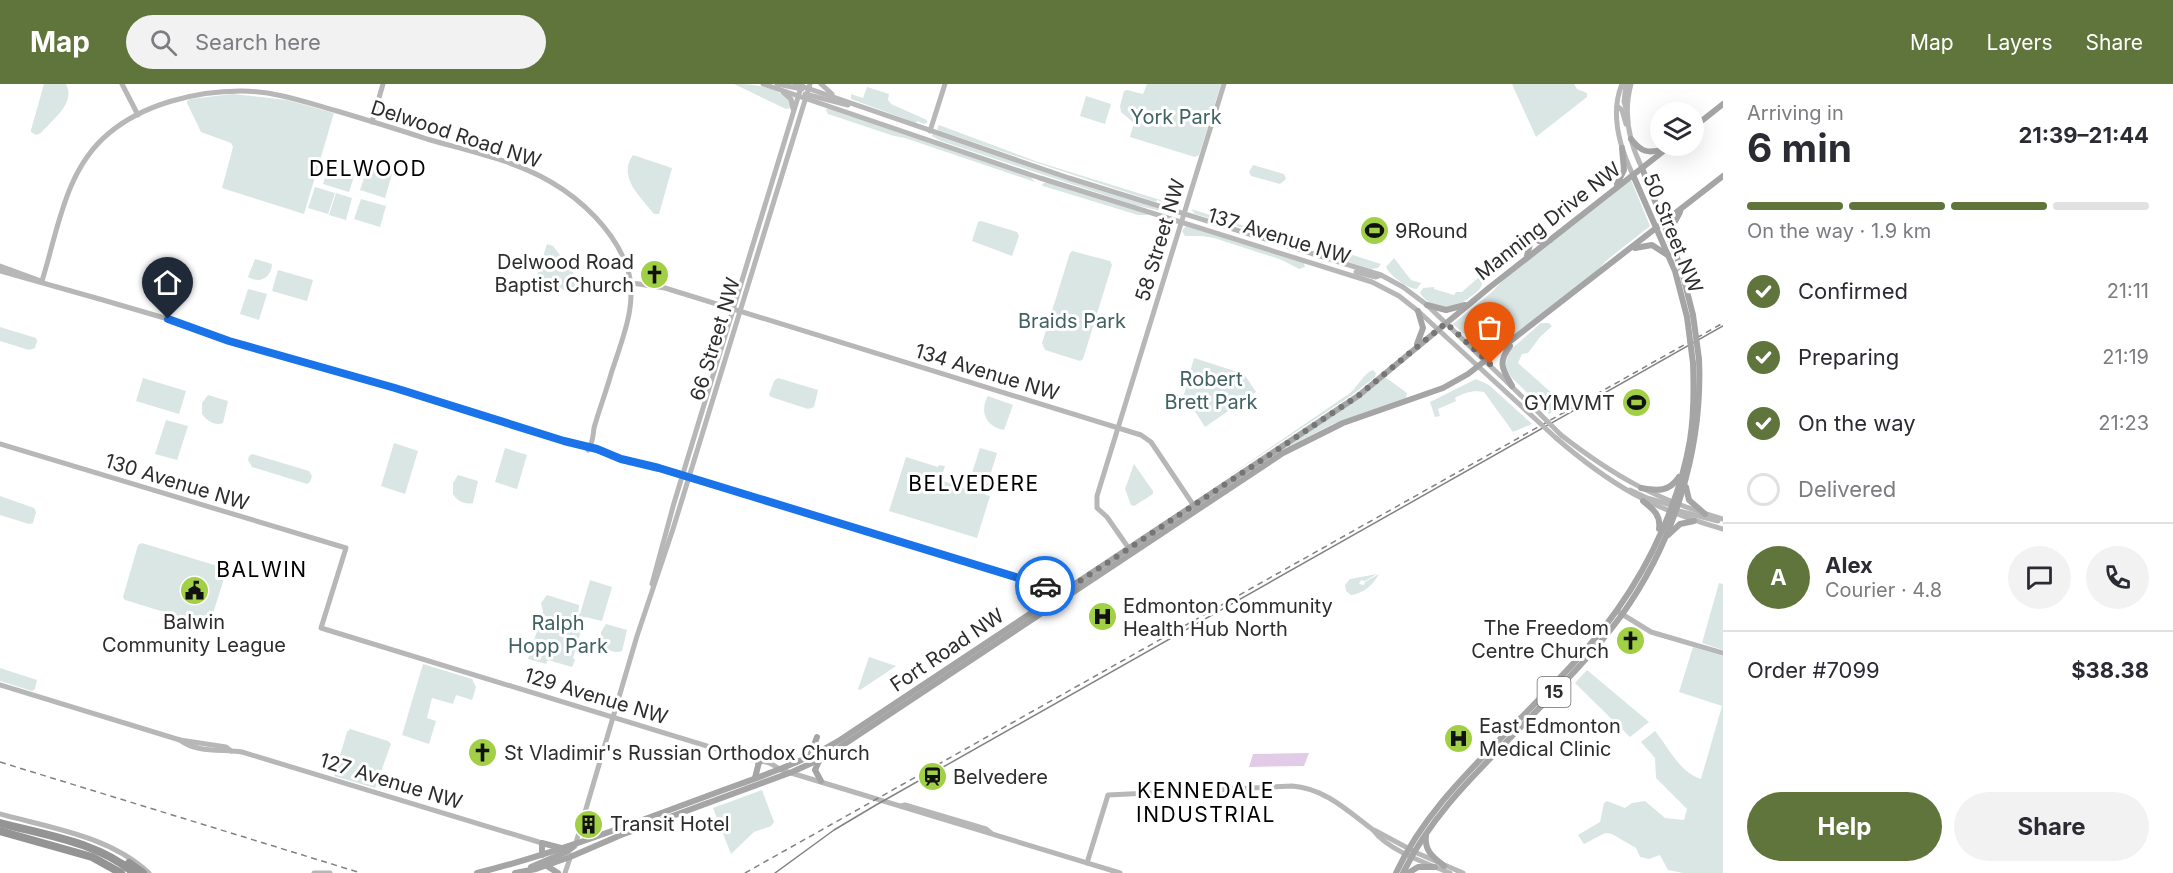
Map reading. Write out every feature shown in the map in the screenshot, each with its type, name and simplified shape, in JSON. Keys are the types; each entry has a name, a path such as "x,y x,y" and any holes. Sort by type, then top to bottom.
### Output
{"highway":[{"path":"0,823 64,844 100,860 121,873"},
{"path":"0,831 106,855 134,873"},
{"path":"64,844 115,873"},
{"path":"64,844 91,844 105,849 143,873"}],"main road":[{"path":"1704,119 1723,104"},
{"path":"1631,138 1639,149 1650,152"},
{"path":"1612,191 1624,170 1622,148"},
{"name":"Manning Drive NW","path":"1446,323 1657,156"},
{"name":"50 Street NW","path":"1405,873 1410,852 1454,797 1587,657 1619,613 1661,538 1686,480 1695,444 1699,412 1696,361 1687,286 1642,168"},
{"name":"50 Street NW","path":"1633,175 1669,256 1690,316"},
{"path":"1479,367 1722,179"},
{"path":"1674,248 1673,225 1686,205"},
{"path":"1525,259 1532,236 1539,241 1551,239"},
{"path":"1628,250 1652,245 1669,256"},
{"path":"1427,305 1440,310 1452,310 1474,300"},
{"path":"1415,348 1421,338 1423,328 1418,311"},
{"name":"Fort Road NW","path":"518,872 570,857 621,835 820,760 1281,450 1358,396 1446,323"},
{"path":"1512,386 1502,364 1503,357 1514,341"},
{"name":"50 Street NW","path":"1674,508 1691,428 1696,361"},
{"name":"Fort Road NW","path":"1281,450 1342,423 1451,384 1479,367"},
{"path":"1641,488 1664,490 1673,485 1683,471"},
{"path":"1686,480 1689,500 1706,514"},
{"path":"1644,501 1655,510 1659,517 1661,538"},
{"path":"1661,538 1680,524 1694,521"},
{"name":"Fort Road NW","path":"477,873 542,855 621,828 810,756 829,747 1047,603 1061,597"},
{"name":"50 Street NW","path":"1396,873 1451,789 1568,670 1619,613"},
{"path":"810,756 817,737 819,746 829,747"},
{"path":"820,760 815,770 821,781"},
{"path":"755,778 759,762"},
{"path":"570,857 621,828"},
{"path":"1428,831 1425,842 1427,850 1444,866"},
{"path":"542,855 542,843 562,848"},
{"path":"518,872 566,852 575,844"},
{"path":"546,865 558,873"},
{"path":"1405,873 1418,867 1435,867"}],"street":[{"path":"122,84 138,115"},
{"path":"372,122 383,84"},
{"name":"137 Avenue NW","path":"763,84 800,88 927,139 1040,178 1331,267 1378,284 1399,296 1418,311 1531,415 1559,436 1592,459 1694,521 1723,529"},
{"path":"821,84 839,98"},
{"path":"927,139 945,84"},
{"name":"58 Street NW","path":"1130,551 1107,517 1098,508 1097,496 1224,84"},
{"name":"50 Street NW","path":"1622,84 1617,106 1618,124 1622,148 1633,175"},
{"name":"50 Street NW","path":"1629,84 1627,109 1631,138 1642,168"},
{"path":"776,86 791,99 793,113"},
{"path":"800,88 864,107"},
{"name":"66 Street NW","path":"737,310 800,88"},
{"name":"Delwood Road NW","path":"42,281 66,196 76,173 101,141 118,126 160,106 215,92 247,91 297,99 517,166 554,184 582,206 610,236 623,257 632,283"},
{"name":"137 Avenue NW","path":"808,91 839,98 1058,174 1381,275 1403,287 1427,305 1538,411 1559,436 1615,484 1644,501 1706,514 1723,520"},
{"name":"66 Street NW","path":"565,873 685,477 808,91"},
{"path":"1617,106 1622,110 1631,138"},
{"path":"0,266 168,319 216,337 395,388 1043,586 1055,590 1061,597"},
{"path":"1331,267 1376,277 1381,275"},
{"path":"0,272 32,281 42,281"},
{"path":"1378,284 1381,275"},
{"path":"588,448 628,320 632,283 659,286 737,310"},
{"name":"134 Avenue NW","path":"737,310 1141,435 1151,442 1195,508"},
{"name":"130 Avenue NW","path":"0,444 346,548 321,628"},
{"path":"1615,484 1674,508 1723,520"},
{"path":"1043,586 1049,593 1047,603"},
{"path":"1619,613 1651,632 1723,653"},
{"name":"129 Avenue NW","path":"321,628 901,806 905,805 954,819 986,829 993,834 1120,873"},
{"name":"127 Avenue NW","path":"0,685 200,748 225,752 231,750 280,763 542,843"},
{"path":"1087,863 1108,795 1301,787 1328,797 1373,830 1435,867 1450,873"},
{"path":"0,814 104,843 130,857 149,873"},
{"path":"1373,830 1390,844 1463,873"},
{"path":"314,873 330,873"}],"green space":[{"path":"44,84 66,84 68,98 57,116 41,133 36,135 31,130"},
{"path":"734,84 756,85 771,89 790,100 791,108 786,109"},
{"name":"York Park","path":"1147,84 1221,84 1199,155 1195,157 1130,137 1134,123 1121,112 1120,106 1124,91 1143,94"},
{"path":"1512,84 1574,84 1577,89 1587,93 1587,97 1536,137"},
{"path":"867,87 889,94 888,100 891,104 927,120 927,123 917,121 916,123 851,99 851,94 863,98"},
{"path":"233,94 287,100 334,113 304,214 222,188 233,147 231,143 201,132 187,101"},
{"path":"1086,96 1111,104 1105,124 1080,116"},
{"path":"827,108 1030,176 1035,182 828,114"},
{"path":"939,125 1038,162 1180,206 1157,200 1156,202 940,131 937,129"},
{"path":"933,133 1178,215 1135,205 941,141 932,136"},
{"path":"633,155 672,168 659,214 654,214 637,194 629,179 629,163"},
{"path":"329,165 355,173 349,192 323,184"},
{"path":"1253,165 1284,174 1286,179 1280,184 1251,176 1249,172"},
{"path":"368,166 392,174 385,198 360,190"},
{"path":"1631,180 1650,226 1607,260 1596,272 1488,356 1453,324 1492,292 1507,276"},
{"path":"1047,182 1147,215 1138,215 1043,186 1042,184"},
{"path":"315,187 335,193 328,214 308,208"},
{"path":"336,193 352,198 346,220 329,215"},
{"path":"361,199 386,206 380,227 354,219"},
{"path":"1191,209 1311,247 1311,248 1195,214"},
{"path":"978,222 1017,232 1019,236 1012,256 972,241"},
{"path":"1186,226 1304,263 1305,267 1299,269 1282,260 1214,238 1185,236 1182,231"},
{"path":"547,244 553,246 573,273 581,292 579,294 535,282"},
{"path":"1321,245 1381,264 1378,268 1371,269 1326,255 1321,250"},
{"name":"Braids Park","path":"1072,251 1110,261 1112,265 1083,359 1080,361 1045,350 1042,343"},
{"path":"1394,258 1411,280 1421,283 1417,289 1404,284 1388,270 1386,267"},
{"path":"255,259 272,264 270,273 261,280 248,277"},
{"path":"278,270 313,280 307,301 272,291"},
{"path":"1479,277 1482,284 1479,290 1463,302 1449,307 1436,306 1420,293 1423,288 1434,287 1434,289 1454,295 1456,292 1462,292"},
{"path":"248,289 267,294 259,320 240,314"},
{"path":"1541,323 1549,323 1552,326 1528,353 1522,354 1518,363 1564,404 1549,414 1512,378 1505,367 1509,351"},
{"path":"0,327 36,338 35,348 29,350 0,341"},
{"name":"Robert Brett Park","path":"1194,358 1244,374 1256,392 1205,427 1184,394"},
{"path":"1373,370 1376,373 1375,377 1352,395 1223,480 1350,393"},
{"path":"1385,377 1407,393 1406,398 1333,424 1286,448"},
{"path":"143,378 186,391 179,414 136,401"},
{"path":"778,378 818,390 814,407 808,409 771,397 769,395 774,381"},
{"path":"1476,379 1489,385 1532,424 1513,432 1484,392 1480,391 1469,392 1455,398 1456,401 1438,409 1440,416 1435,417 1430,402"},
{"path":"208,395 228,401 223,423 211,422 202,414 202,403"},
{"path":"988,396 1013,405 1004,430 993,426 986,418 984,407"},
{"path":"166,420 188,426 177,460 155,454"},
{"path":"394,443 418,451 405,494 381,486"},
{"path":"505,448 527,455 517,489 495,482"},
{"path":"980,448 997,453 989,479 972,473"},
{"path":"252,454 309,471 312,476 310,482 307,484 252,467 248,460"},
{"path":"906,457 938,467 939,465 945,466 942,475 936,473 935,478 966,489 970,478 988,484 984,494 990,496 977,538 889,511"},
{"path":"1134,464 1153,494 1134,506 1131,505 1125,489"},
{"path":"458,475 478,481 473,503 461,502 453,494 453,483"},
{"path":"0,496 34,508 36,512 33,523 29,524 0,515"},
{"path":"142,543 224,568 226,572 210,623 207,625 125,600 123,597 138,545"},
{"path":"1377,574 1365,581 1361,580 1359,584 1364,585 1365,582 1379,574 1364,591 1351,595 1346,591 1345,585 1350,579"},
{"name":"Ralph Hopp Park","path":"590,580 612,587 602,621 585,617 572,667 548,660 546,664 528,659 543,612 541,603 547,595 579,605 578,614 580,614"},
{"path":"1719,583 1723,584 1723,650 1702,643"},
{"path":"606,624 627,630 622,651 610,650 601,643 601,632"},
{"path":"1693,647 1723,656 1723,873 1683,873 1668,870 1660,855 1649,859 1640,857 1636,848 1612,834 1605,833 1584,844 1578,835 1600,822 1604,803 1607,801 1625,808 1632,803 1645,801 1665,818 1684,820 1687,809 1656,778 1655,758 1641,742 1655,731 1680,765 1693,776 1701,779 1722,706 1679,692"},
{"path":"869,657 896,666 860,690 858,689"},
{"path":"423,664 472,679 476,687 472,700 456,695 453,704 432,698 427,718 436,721 429,744 402,735"},
{"path":"0,668 37,680 35,689 32,691 0,681"},
{"path":"1587,670 1649,722 1630,737 1575,683"},
{"path":"350,729 391,744 375,788 334,776 347,732"},
{"path":"762,790 774,822 771,826 754,832 731,854 713,808"}],"shaded area":[{"path":"1309,753 1304,766 1249,767 1253,754"}],"tram line":[{"path":"775,873 834,830 876,805 1723,326"}],"railway":[{"path":"745,873 1723,323"},
{"path":"0,762 361,873"}],"way so far":[{"path":"1045,586 1057,591 1059,595 1337,411 1386,374 1446,323 1490,364"}],"place":[{"name":"9Round","path":"1374,231"},
{"name":"Delwood Road Baptist Church","path":"655,274"},
{"name":"GYMVMT","path":"1636,403"},
{"name":"Balwin Community League","path":"194,591"},
{"name":"Edmonton Community Health Hub North","path":"1102,617"},
{"name":"The Freedom Centre Church","path":"1630,640"},
{"name":"East Edmonton Medical Clinic","path":"1458,738"},
{"name":"St Vladimir's Russian Orthodox Church","path":"483,753"},
{"name":"Belvedere","path":"932,777"},
{"name":"Transit Hotel","path":"589,824"}],"district":[{"name":"DELWOOD","path":"368,169"},
{"name":"BELVEDERE","path":"974,484"},
{"name":"BALWIN","path":"262,570"},
{"name":"KENNEDALE INDUSTRIAL","path":"1206,803"}],"route":[{"path":"168,319 229,341 383,385 542,435 597,449 621,459 659,468 1045,586"}]}
